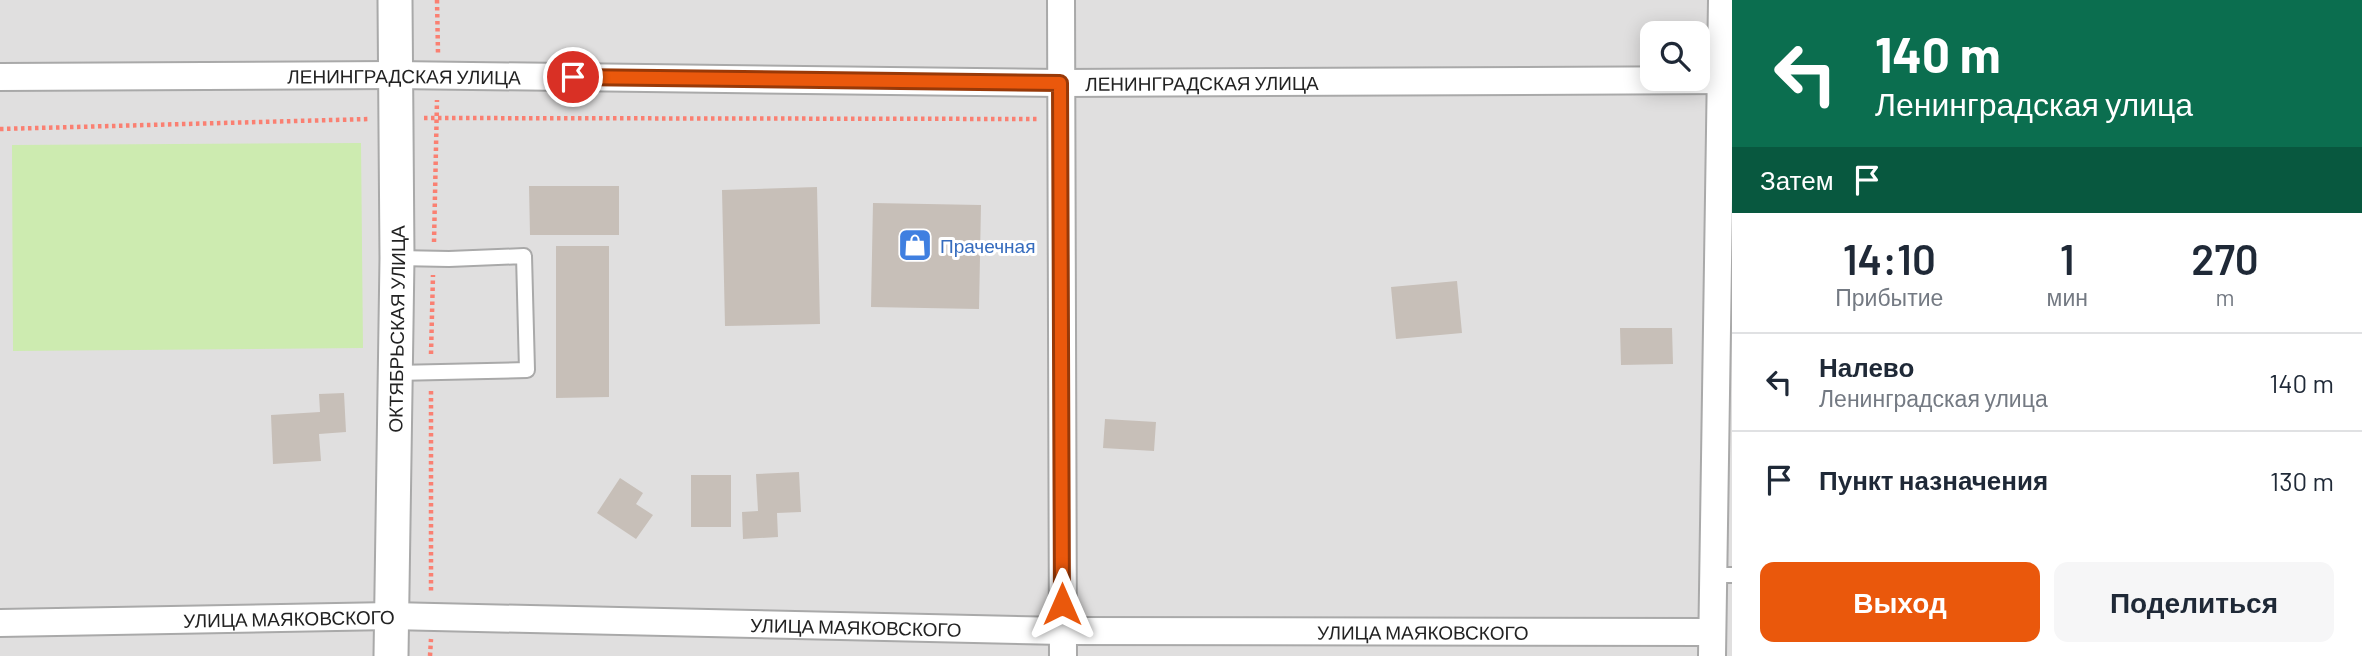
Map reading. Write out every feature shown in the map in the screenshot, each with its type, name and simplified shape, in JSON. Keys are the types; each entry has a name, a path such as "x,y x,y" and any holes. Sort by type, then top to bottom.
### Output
{"street":[{"name":"ОКТЯБРЬСКАЯ УЛИЦА","path":"391,656 397,258 395,0"},
{"path":"1061,0 1062,644"},
{"path":"1712,644 1723,575 1726,80 1722,0"},
{"name":"ЛЕНИНГРАДСКАЯ УЛИЦА","path":"0,77 395,75 1060,83 1726,80"},
{"name":"УЛИЦА МАЯКОВСКОГО","path":"0,623 391,615 1062,644 1712,644"}],"lane":[{"path":"395,373 527,370 524,256 397,258"}],"path":[{"path":"430,656 430,372 438,76 437,0"},
{"path":"0,130 437,117 1060,119"}],"shaded area":[{"path":"0,0 1732,0 1732,656 0,656"}],"green space":[{"path":"361,143 363,348 13,351 12,145"}],"building":[{"path":"529,186 619,186 619,235 530,235"},
{"path":"817,187 820,324 725,326 722,190"},
{"path":"873,203 981,205 979,309 871,307"},
{"path":"556,246 609,246 609,397 556,398"},
{"path":"1457,281 1462,333 1396,339 1391,287"},
{"path":"1620,328 1672,328 1673,364 1621,365"},
{"path":"344,393 346,432 319,434 321,461 273,464 271,415 320,412 319,394"},
{"path":"1105,419 1156,422 1154,451 1103,448"},
{"path":"799,472 801,512 777,513 778,537 743,539 742,512 758,511 756,474"},
{"path":"691,475 731,475 731,527 691,527"},
{"path":"620,478 643,493 636,504 653,515 636,539 597,513"}],"place":[{"name":"Прачечная","path":"915,245"}],"route":[{"path":"573,77 1060,83 1062,604"}]}
